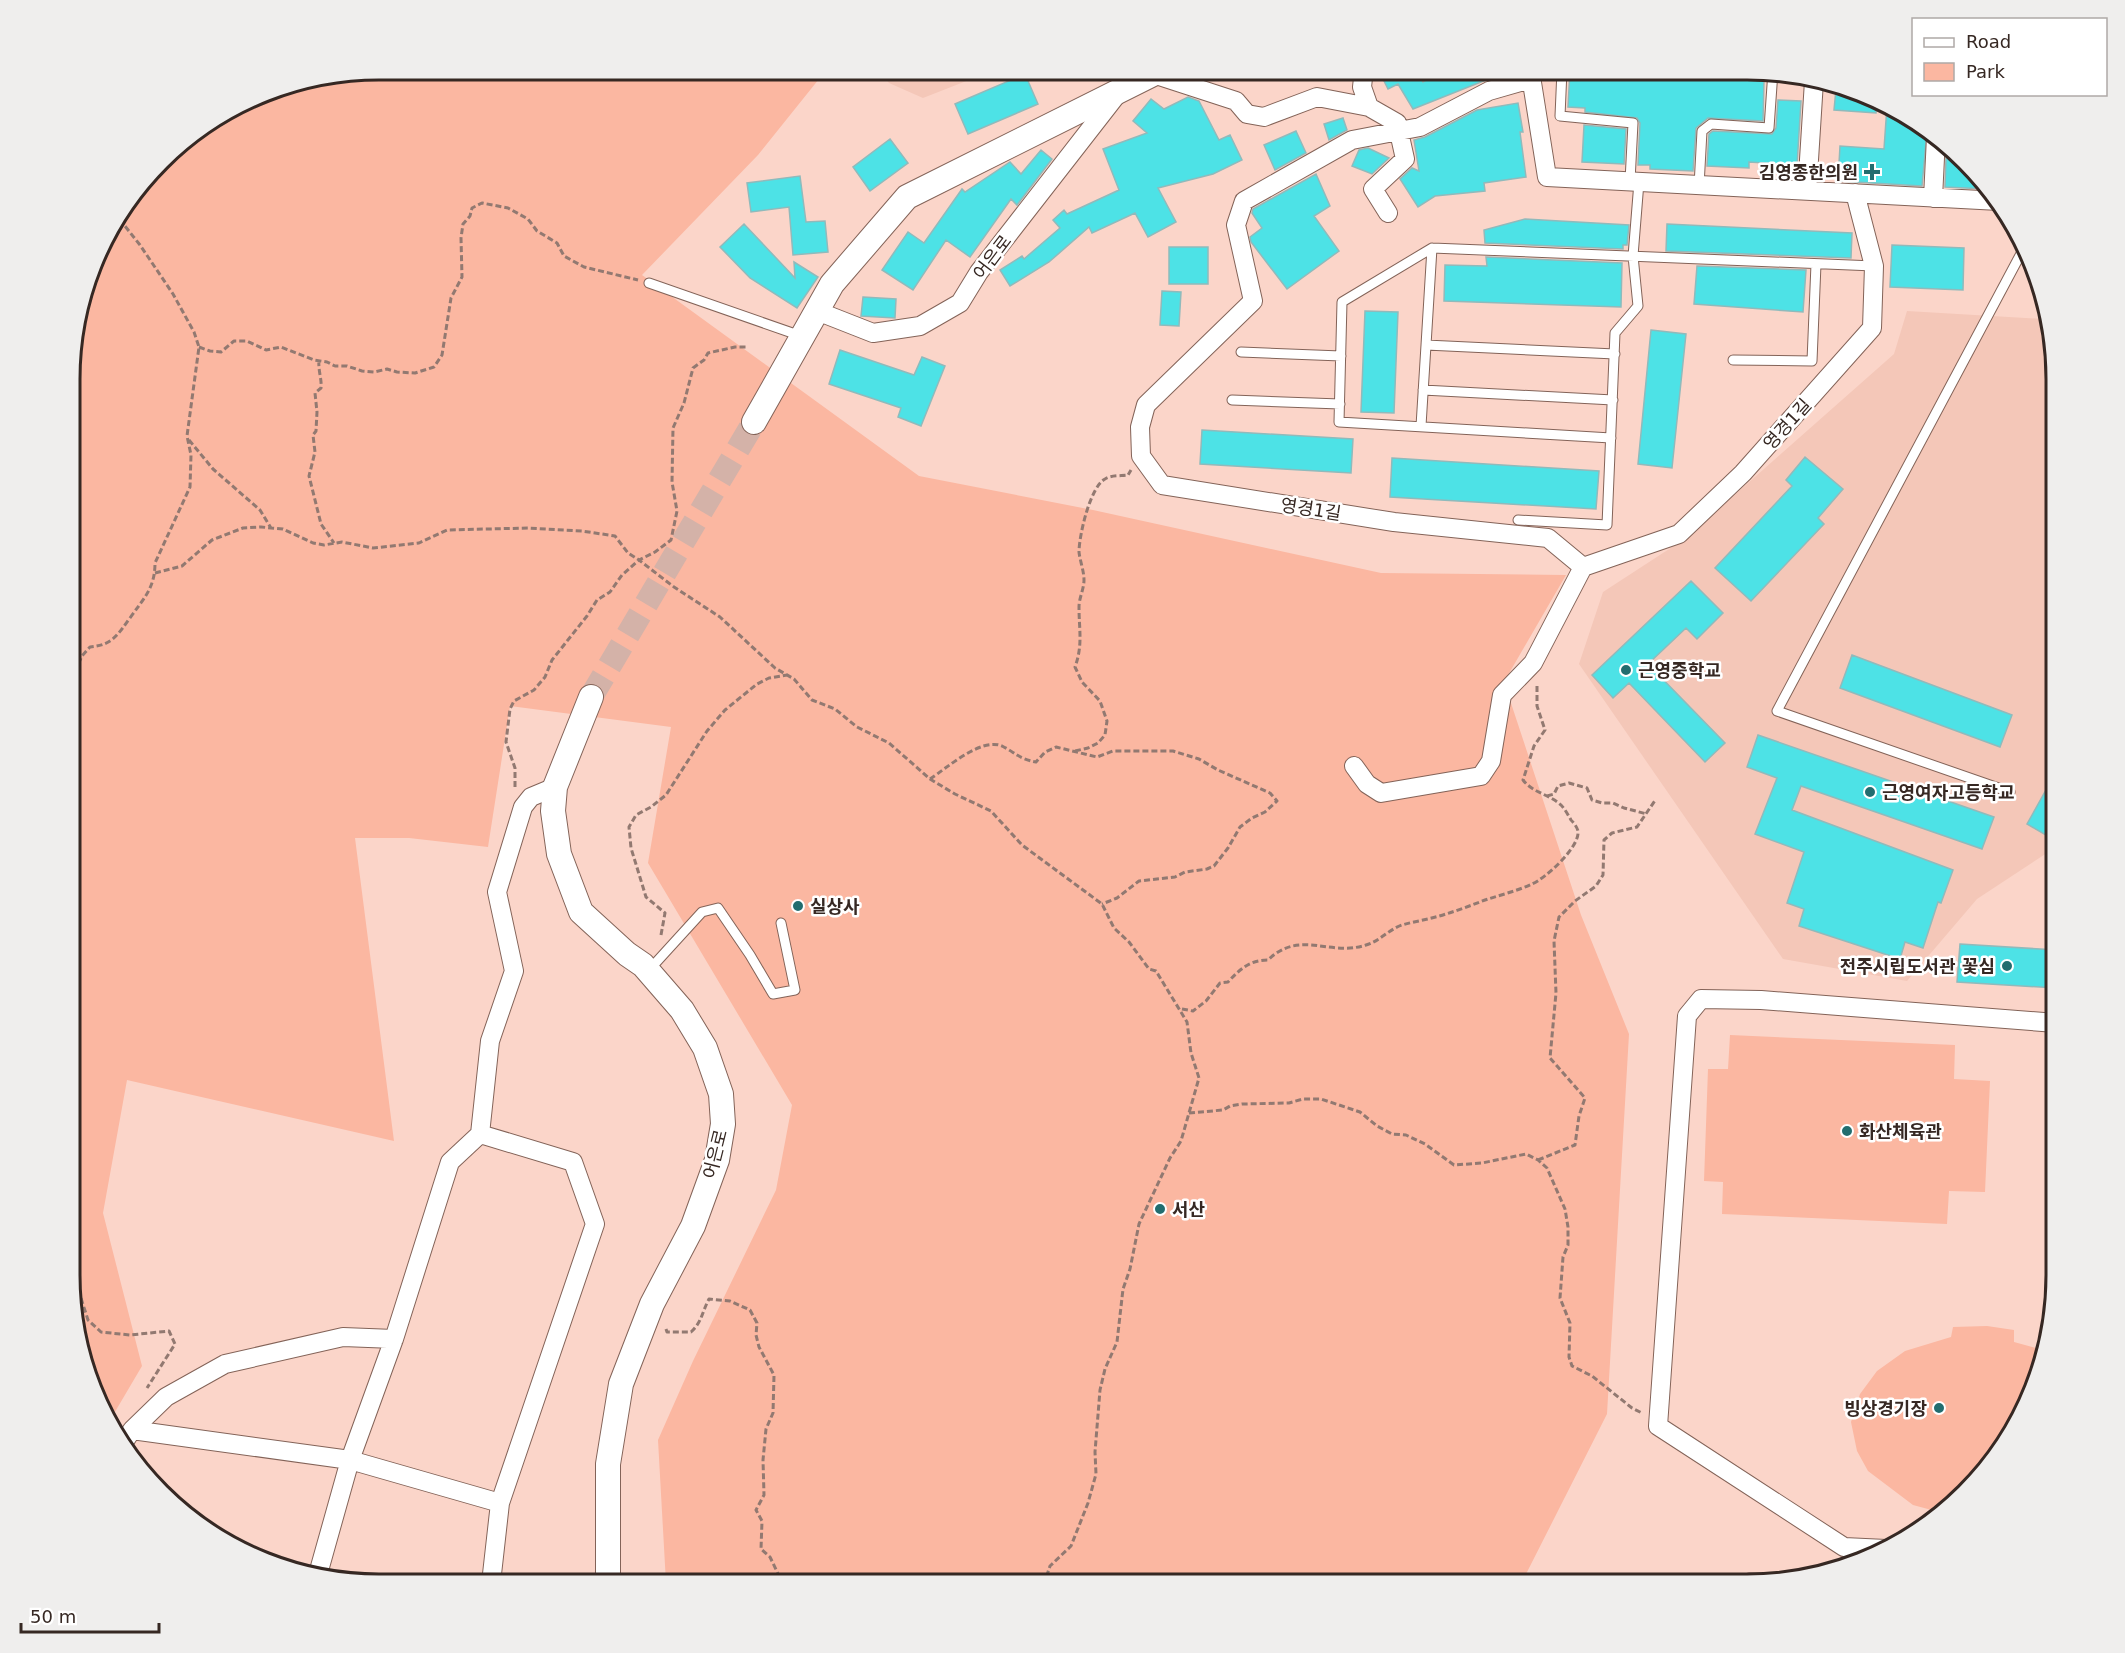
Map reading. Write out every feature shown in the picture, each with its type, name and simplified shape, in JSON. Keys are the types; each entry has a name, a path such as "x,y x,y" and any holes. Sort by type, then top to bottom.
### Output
{"street":[{"name":"어은로","path":"754,422 832,285 907,197 1138,80"},
{"name":"어은로","path":"1172,80 1236,101 1246,114 1264,117 1317,97 1369,107 1397,123 1398,132"},
{"path":"1363,80 1362,87 1369,107"},
{"path":"1141,456 1140,427 1146,405 1252,301 1236,225 1244,201 1352,140 1420,127 1489,91 1516,80"},
{"path":"1532,80 1547,177 1987,200"},
{"path":"1807,191 1814,87"},
{"name":"어은로","path":"817,311 873,333 920,326 960,303 979,272 1120,91"},
{"path":"1388,213 1373,189 1405,159 1398,132"},
{"path":"1934,198 1936,147"},
{"name":"영경1길","path":"1141,456 1162,485 1394,522 1548,538 1583,567 1679,534 1743,473 1872,328 1874,266 1855,193"},
{"path":"1354,766 1367,784 1381,792 1481,776 1491,761 1502,695 1533,663 1583,567"},
{"name":"어은로","path":"591,697 555,787 553,811 559,854 581,912 646,968 682,1010 705,1048 721,1094 723,1124 717,1160 693,1226 652,1304 621,1384 608,1464 608,1574"},
{"path":"320,1568 350,1460 394,1338 450,1162 480,1134 490,1041 514,971 497,892 523,807 531,797 555,787"},
{"path":"1867,1548 1844,1547 1658,1426 1687,1016 1701,999 1761,1000 2046,1022"},
{"path":"480,1134 573,1162 595,1224 500,1503 492,1574"},
{"path":"128,1436 166,1397 225,1364 343,1336 394,1338"},
{"path":"128,1436 350,1460 500,1503"}],"lane":[{"path":"1518,520 1607,525 1615,333 1638,306 1633,256 1633,123 1560,116 1562,80"},
{"path":"1699,186 1702,131 1711,124 1768,128 1772,81"},
{"path":"1421,426 1432,248"},
{"path":"1611,438 1339,422 1342,302 1432,248 1874,266"},
{"path":"2010,792 1777,711 2020,256"},
{"path":"1732,360 1812,361 1816,264"},
{"path":"649,283 803,337"},
{"path":"1426,345 1614,354"},
{"path":"1241,352 1341,356"},
{"path":"1423,390 1612,400"},
{"path":"1232,400 1340,404"},
{"path":"646,968 702,912 718,908 773,994 795,990 781,923"}],"path":[{"path":"199,347 221,352 234,341 247,342 266,350 281,347 314,360 362,371 374,372 387,369 415,373 434,367 442,356 451,298 462,277 463,224 470,216 472,208 482,203 508,208 528,219 537,231 557,243 564,256 584,267 649,283"},
{"path":"80,660 90,647 102,646 119,635 148,594 155,573 155,563 190,487 191,455 188,437 199,347 191,326 173,294 123,224"},
{"path":"523,807 515,790 515,768 506,742 510,709 514,701 534,690 545,677 552,660 597,600 610,592 622,575 639,560 671,540 677,511 672,482 673,428 684,403 693,368 704,360 708,353 746,347"},
{"path":"319,360 318,375 322,381 321,388 315,393 317,412 316,431 313,435 315,452 309,476 321,524 334,543"},
{"path":"188,437 213,469 260,510 271,528"},
{"path":"1073,751 1098,743 1105,735 1107,721 1100,701 1082,682 1075,667 1082,639 1079,604 1084,580 1079,552 1083,528 1093,496 1101,482 1107,477 1128,475 1141,456"},
{"path":"155,573 182,566 212,540 243,528 283,530 313,543 324,545 342,542 373,548 419,543 447,530 528,528 582,531 615,536 628,553 720,617 751,643 775,668 789,675 812,700 835,709 857,727 889,743 930,779 991,811 1022,845 1102,904 1114,928 1129,942 1149,969 1156,971 1181,1009 1187,1022 1191,1053 1199,1078 1181,1141 1170,1158 1139,1224 1130,1269 1123,1289 1117,1342 1105,1369 1100,1390 1095,1452 1096,1474 1088,1503 1071,1546 1050,1566 1047,1574"},
{"path":"1181,1009 1192,1011 1206,1001 1220,983 1228,982 1254,960 1268,960 1275,953 1294,945 1311,944 1323,949 1333,947 1344,950 1366,945 1376,941 1389,930 1402,925 1445,915 1535,883 1570,854 1578,840 1578,829 1561,805 1530,788 1523,780 1534,746 1545,730 1537,706 1537,681 1533,663"},
{"path":"646,968 662,932 665,913 646,897 631,848 629,827 636,815 666,795 707,731 725,710 757,684 769,678 789,675"},
{"path":"930,779 981,747 1000,745 1024,760 1036,762 1045,752 1056,747 1097,757 1113,751 1173,752 1199,759 1270,793 1276,801 1265,812 1240,827 1214,866 1185,872 1175,877 1139,881 1117,898 1102,904"},
{"path":"1547,796 1554,794 1558,786 1569,783 1587,788 1592,800 1613,803 1647,814"},
{"path":"1538,1160 1575,1144 1579,1116 1585,1098 1550,1058 1556,993 1554,941 1559,917 1575,901 1596,886 1603,875 1604,840 1612,833 1637,827 1656,798"},
{"path":"1190,1113 1223,1110 1242,1104 1289,1103 1303,1099 1321,1099 1360,1112 1377,1126 1392,1134 1406,1135 1425,1144 1454,1165 1482,1163 1526,1154 1538,1160 1547,1168 1565,1209 1568,1227 1568,1245 1563,1257 1560,1298 1570,1323 1569,1357 1572,1366 1592,1376 1632,1408 1644,1414"},
{"path":"80,1296 88,1320 101,1332 130,1335 169,1331 175,1344 145,1392"},
{"path":"652,1304 667,1332 691,1332 700,1324 703,1309 709,1299 730,1301 750,1310 757,1323 756,1335 759,1347 774,1375 775,1396 773,1413 766,1429 763,1460 764,1495 756,1510 762,1521 761,1549 770,1557 778,1574"}],"shaded area":[{"path":"887,80 969,80 923,98"},
{"path":"1907,311 2040,319 2046,378 2046,854 1977,899 1907,981 1783,959 1579,664 1603,592 1686,538 1894,354"}],"green space":[{"path":"359,80 818,80 758,155 642,275 919,476 1093,510 1381,573 1566,575 1504,682 1581,915 1629,1034 1607,1414 1526,1574 665,1574 658,1440 693,1361 776,1190 792,1105 648,863 671,727 510,706 488,847 409,838 355,838 394,1141 127,1080 103,1213 142,1366 114,1414 95,1371 85,1333 80,1294 80,359 85,320 95,282 110,246 130,212 154,181 181,154 212,130 246,110 282,95 320,85"},
{"name":"화산체육관","path":"1730,1035 1955,1045 1954,1079 1990,1081 1985,1192 1949,1191 1947,1224 1722,1214 1723,1182 1704,1181 1708,1069 1728,1069"},
{"name":"빙상경기장","path":"1987,1326 2014,1330 2014,1342 2036,1348 2023,1389 1995,1441 1971,1472 1931,1510 1913,1505 1868,1471 1857,1451 1851,1422 1860,1394 1877,1371 1905,1351 1951,1337 1953,1327"}],"building":[{"path":"1011,80 1028,80 1038,104 968,134 955,104"},
{"path":"1384,80 1422,80 1423,82 1426,80 1486,80 1413,109 1398,84 1388,89"},
{"path":"1569,80 1764,80 1763,121 1708,118 1696,128 1693,171 1650,169 1650,165 1638,165 1640,123 1637,118 1585,112 1585,108 1568,107"},
{"path":"1836,93 1876,109 1876,113 1834,110"},
{"path":"1188,97 1199,101 1219,140 1230,135 1242,160 1213,174 1158,188 1176,222 1148,237 1135,213 1092,233 1089,227 1049,262 1010,286 1000,270 1022,256 1024,259 1060,228 1053,220 1064,210 1067,214 1119,190 1103,149 1147,133 1133,121 1151,99 1164,109"},
{"path":"1778,100 1801,101 1797,165 1749,162 1749,168 1707,166 1709,134 1713,131 1772,134 1776,128"},
{"path":"1518,103 1523,132 1520,132 1526,177 1484,183 1485,191 1435,196 1418,207 1400,179 1412,168 1419,171 1414,140 1425,137 1477,110"},
{"path":"1886,114 1926,139 1922,186 1838,181 1840,146 1884,149"},
{"path":"1343,118 1347,130 1329,140 1324,124"},
{"path":"1584,125 1626,129 1624,164 1582,162"},
{"path":"1296,131 1306,153 1275,170 1264,145"},
{"path":"890,139 908,163 870,191 853,167"},
{"path":"1368,148 1389,158 1372,174 1352,166 1359,150"},
{"path":"1041,150 1052,159 1017,205 1011,199 970,257 946,240 913,290 882,270 908,232 924,243 962,189 965,192 1010,162 1021,174"},
{"path":"1946,158 1958,167 1978,189 1945,187"},
{"path":"1316,174 1330,206 1314,216 1339,251 1287,289 1251,242 1250,237 1262,228 1252,213 1253,209"},
{"path":"800,176 806,222 825,221 828,252 793,255 789,207 751,212 747,183"},
{"path":"1525,219 1629,225 1627,245 1623,245 1623,249 1485,243 1484,230"},
{"path":"744,224 795,278 794,262 818,277 797,308 750,278 720,247"},
{"path":"1667,224 1852,233 1851,258 1666,251"},
{"path":"1892,245 1964,248 1963,290 1890,287"},
{"path":"1169,247 1208,247 1208,284 1169,284"},
{"path":"1486,257 1622,263 1621,307 1444,301 1445,265 1487,266"},
{"path":"1697,266 1806,270 1803,312 1694,304"},
{"path":"1162,291 1181,292 1179,326 1160,325"},
{"path":"863,297 896,299 895,318 861,316"},
{"path":"1365,311 1398,312 1394,413 1361,412"},
{"path":"1651,330 1686,334 1672,468 1638,464"},
{"path":"840,350 914,375 922,357 945,366 921,426 898,417 901,408 829,384"},
{"path":"1202,430 1353,439 1351,473 1200,464"},
{"path":"1805,457 1843,489 1818,518 1824,524 1751,601 1715,568 1792,486 1786,480"},
{"path":"1392,458 1599,471 1596,509 1390,497"},
{"name":"근영중학교","path":"1691,581 1723,613 1697,639 1686,628 1648,664 1725,743 1705,762 1629,683 1613,698 1592,675"},
{"path":"1852,655 2012,715 2000,747 1840,688"},
{"path":"1758,735 1994,817 1982,849 1801,786 1792,810 1953,870 1941,903 1938,902 1923,948 1905,942 1900,959 1799,926 1804,909 1787,903 1804,852 1755,834 1777,778 1747,767"},
{"path":"2046,790 2046,835 2027,824"},
{"name":"전주시립도서관 꽃심","path":"1960,944 2046,949 2046,987 1957,982"}],"tunnel":[{"path":"591,697 754,422"}],"place":[{"name":"김영종한의원","path":"1872,172"},
{"name":"근영중학교","path":"1626,670"},
{"name":"근영여자고등학교","path":"1870,792"},
{"name":"실상사","path":"798,906"},
{"name":"전주시립도서관 꽃심","path":"2007,966"},
{"name":"화산체육관","path":"1847,1131"},
{"name":"서산","path":"1160,1209"},
{"name":"빙상경기장","path":"1939,1408"}]}
